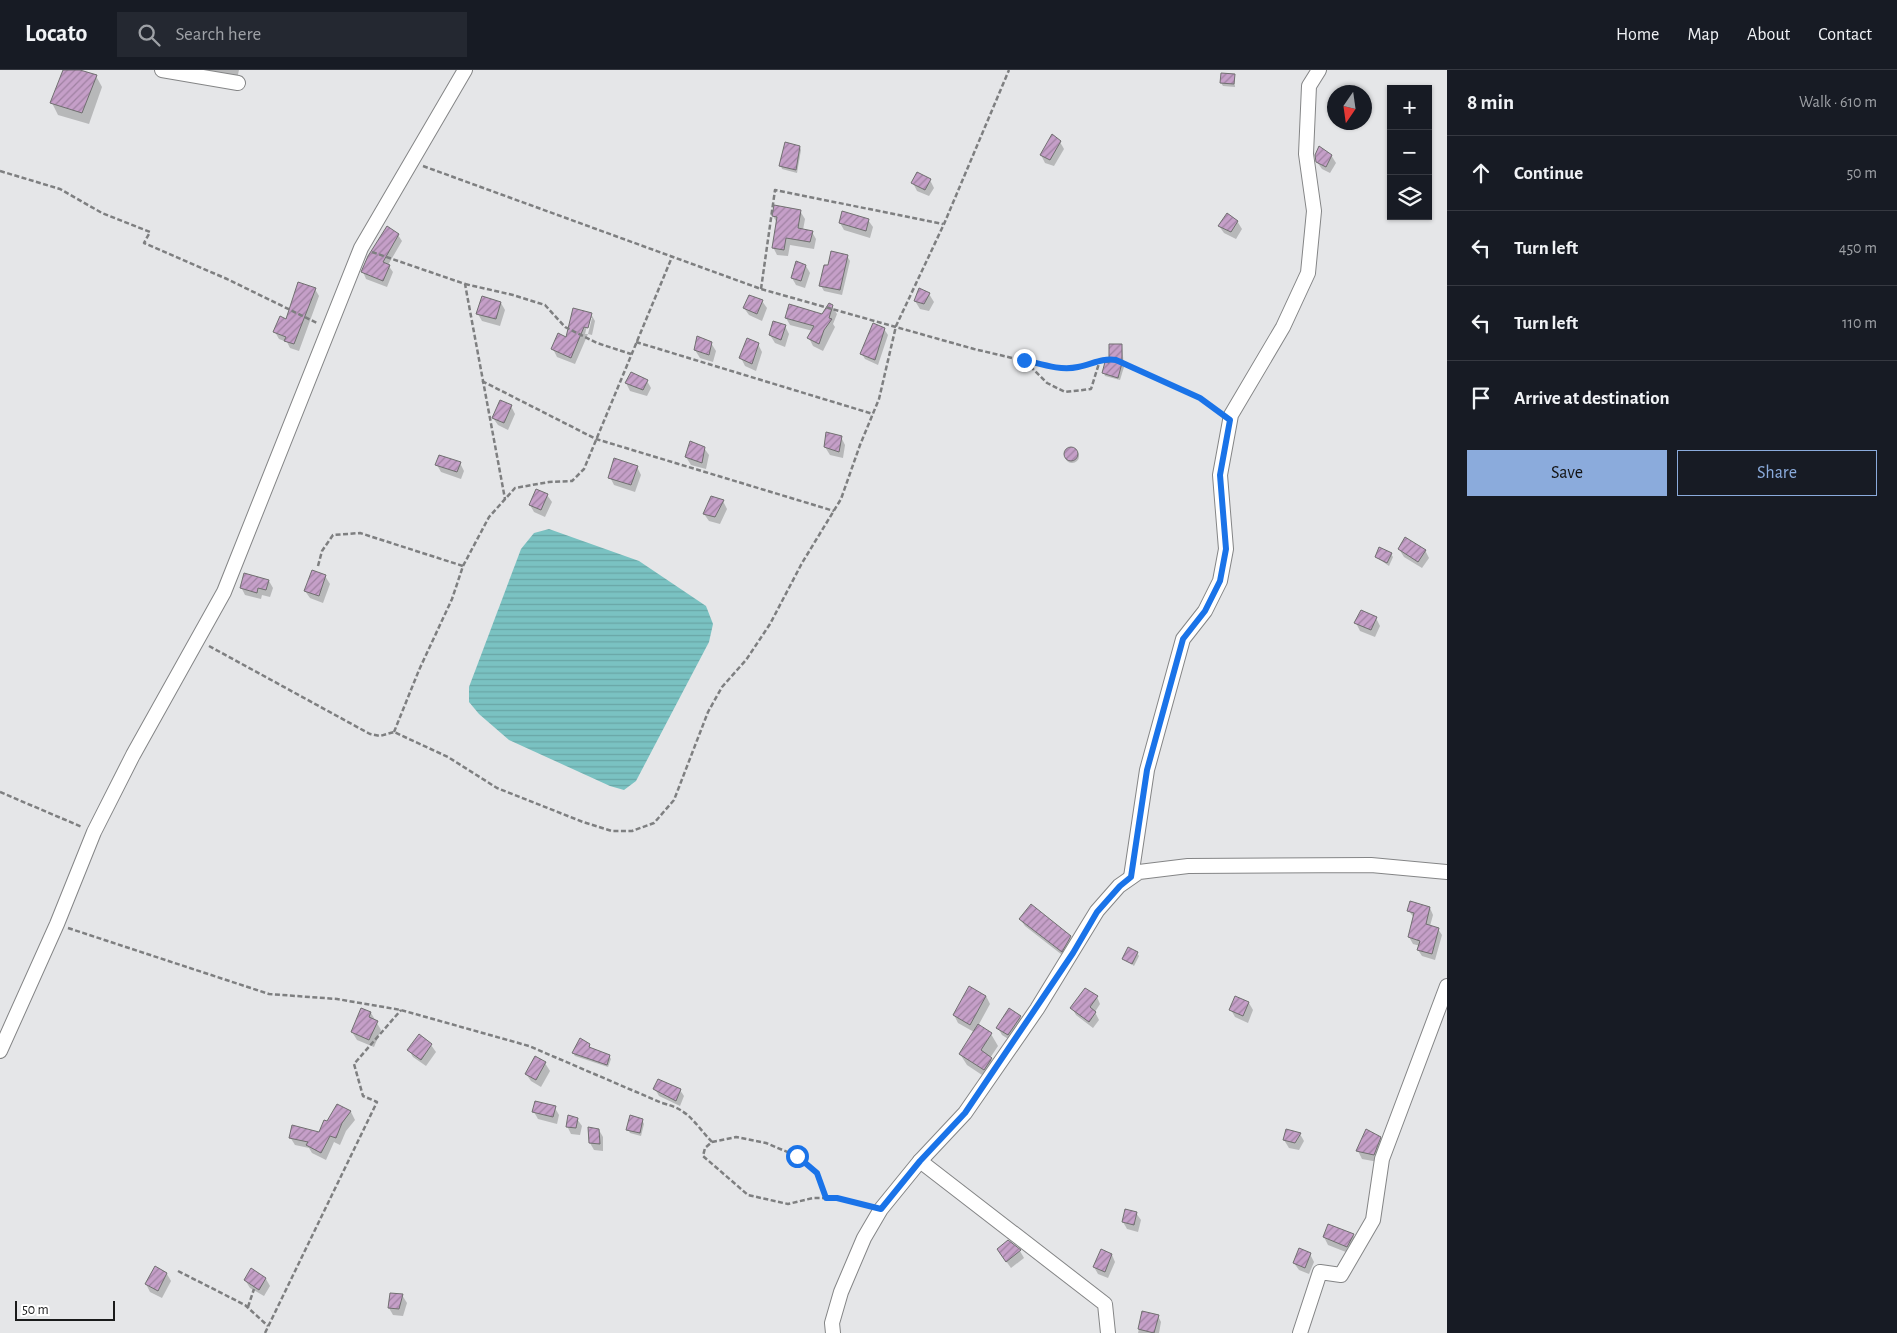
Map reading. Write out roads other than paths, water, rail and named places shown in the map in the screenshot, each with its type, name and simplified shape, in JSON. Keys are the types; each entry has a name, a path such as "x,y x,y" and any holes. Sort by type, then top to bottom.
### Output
{"street":[{"path":"162,70 238,83"},
{"path":"0,1051 57,924 94,832 133,755 224,592 361,248 410,161 465,70"},
{"path":"1131,877 1147,770 1183,639 1205,611 1220,581 1226,549 1220,475 1230,420 1244,392 1283,327 1308,273 1314,211 1306,154 1310,86 1318,70"},
{"path":"833,1333 832,1323 841,1292 864,1238 881,1209 920,1161 965,1113 1042,1001 1097,912 1120,886 1131,877 1139,872 1207,865 1371,865 1447,872"},
{"path":"1300,1333 1320,1272 1341,1275 1373,1220 1382,1158 1447,986"},
{"path":"920,1161 1105,1304 1108,1333"}],"water":[{"path":"549,529 639,561 706,606 713,624 709,642 636,781 624,790 610,786 509,740 479,714 469,702 469,687 521,549 534,533"}]}
